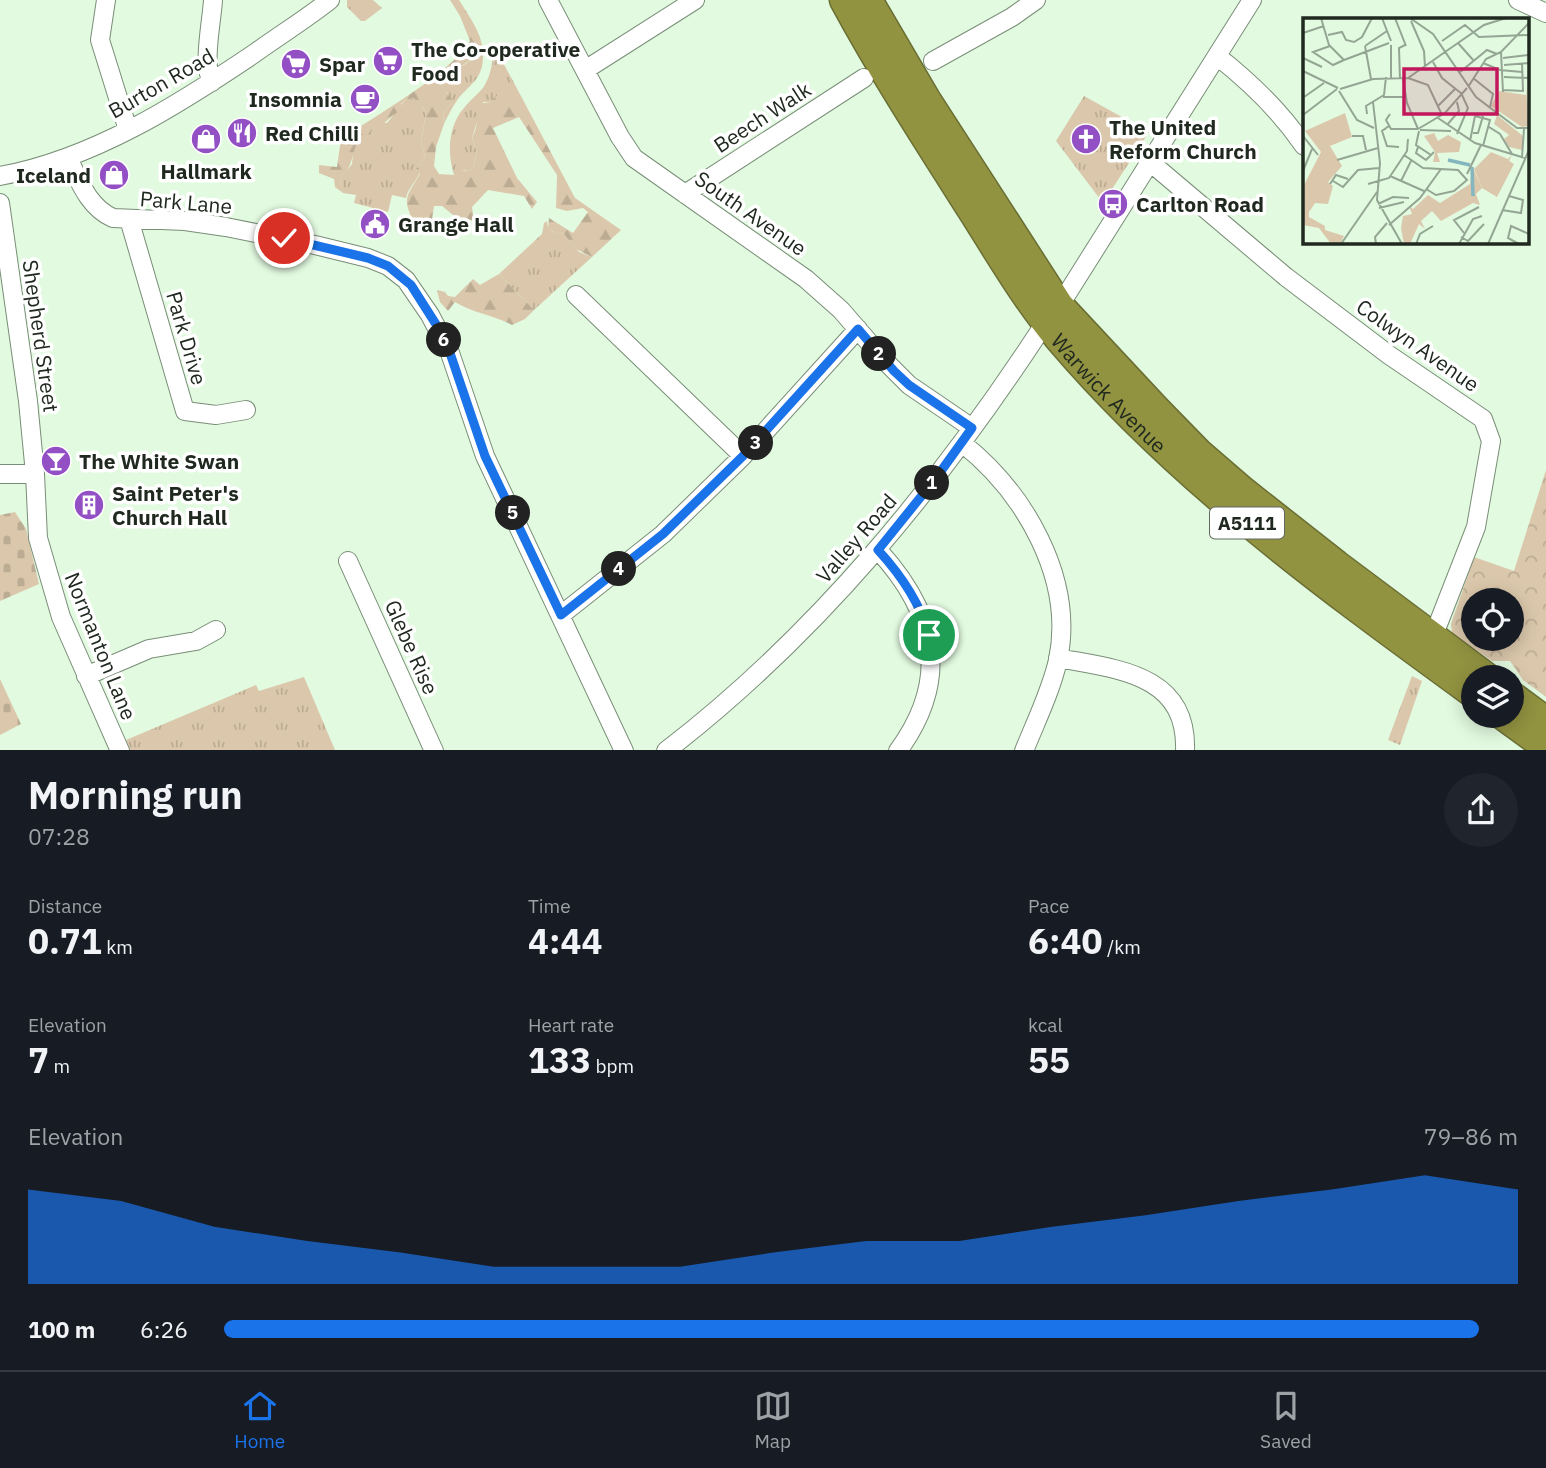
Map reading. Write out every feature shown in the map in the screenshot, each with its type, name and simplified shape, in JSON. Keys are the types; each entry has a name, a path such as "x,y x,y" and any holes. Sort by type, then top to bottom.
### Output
{"highway":[{"name":"Warwick Avenue","path":"844,0 889,82 1053,314 1137,423 1226,505 1321,582 1461,685"},
{"name":"Warwick Avenue","path":"869,0 1053,314 1118,370 1199,452 1243,490 1337,565 1472,665"},
{"path":"1524,704 1546,720"},
{"path":"1518,728 1546,748"}],"street":[{"path":"106,0 100,40 128,130"},
{"path":"212,82 208,60 213,0"},
{"name":"Burton Road","path":"0,176 68,158 128,130 212,82 330,0"},
{"name":"South Avenue","path":"548,0 634,158 806,279 836,304 894,371 967,436 977,456 1014,499 1040,540 1051,569 1058,597 1060,627 1058,658 1051,684 1024,750"},
{"path":"585,70 695,0"},
{"path":"933,61 1012,17 1036,0"},
{"path":"1053,314 1252,0"},
{"path":"1217,56 1268,102 1292,127 1303,144"},
{"name":"Beech Walk","path":"685,194 864,78"},
{"name":"Park Lane","path":"68,158 83,190 113,218 166,219 226,227 357,255 388,266 411,285 450,353 485,456 624,750"},
{"name":"Colwyn Avenue","path":"1150,162 1286,277 1389,355 1483,419 1491,441 1476,527 1433,637"},
{"name":"Shepherd Street","path":"0,203 28,401 35,474"},
{"name":"Park Drive","path":"128,219 185,411 216,415 246,410"},
{"path":"576,295 743,456"},
{"name":"Valley Road","path":"667,750 725,703 806,628 878,550 967,436 1053,314"},
{"path":"561,615 663,534 743,456 858,329"},
{"path":"0,474 35,474"},
{"name":"Normanton Lane","path":"35,474 36,527 45,567 61,617 120,750"},
{"path":"878,550 918,605 932,653 930,677 921,710 899,750"},
{"name":"Glebe Rise","path":"348,561 434,750"},
{"path":"86,676 149,649 196,641 216,630"},
{"path":"1058,658 1129,672 1150,681 1168,698 1178,713 1185,736 1185,750"}],"green space":[{"path":"347,0 373,0 382,8 365,21 361,21 347,7"},
{"path":"450,0 459,0 467,12 478,31 483,52 446,78 446,92 452,99 443,113 444,124 436,147 434,166 439,174 454,175 458,170 473,169 477,152 472,138 478,103 491,103 497,96 497,87 501,84 506,86 513,81 575,198 621,230 592,257 576,249 563,233 557,234 548,228 549,218 573,233 588,212 583,208 567,211 556,208 557,175 519,117 493,128 517,178 537,202 532,209 524,196 488,190 472,207 474,221 453,215 442,206 434,206 431,226 427,231 415,226 408,210 407,199 420,174 416,169 425,157 421,142 426,114 414,98 405,100 401,104 403,109 386,121 372,125 371,131 366,135 362,133 351,163 340,179 343,193 335,187 334,179 319,173 319,165 337,167 341,139 431,79 461,53 470,41"},
{"path":"494,46 513,81 491,103 483,102 472,138 477,152 473,169 454,175 450,158 452,131 459,115 486,83"},
{"path":"483,52 479,74 456,102 444,124 443,113 451,104 446,92 446,77"},
{"path":"1084,96 1149,132 1103,203 1056,141"},
{"path":"414,98 426,114 421,142 425,157 416,170 420,172 417,179 406,198 392,195 388,212 354,203 356,195 343,193 340,179 352,164 354,144 376,121 387,123 405,100"},
{"path":"547,221 548,228 557,234 563,233 579,252 592,257 534,310 499,274 542,234"},
{"path":"499,274 534,310 525,319 512,325 455,302 448,311 440,302 437,290 455,297 473,279 480,285"},
{"path":"1546,470 1546,697 1524,681 1524,665 1513,665 1510,661 1492,661 1478,651 1524,651 1524,588 1463,588 1474,557 1514,571"},
{"path":"15,512 26,529 39,584 0,601 0,515"},
{"path":"1461,595 1461,639 1452,633 1451,624"},
{"path":"1412,676 1422,681 1400,745 1388,740"},
{"path":"304,677 335,750 130,750 126,740 256,685 259,691"},
{"path":"0,679 21,724 0,735"}],"place":[{"name":"The Co-operative Food","path":"388,61"},
{"name":"Spar","path":"296,64"},
{"name":"Insomnia","path":"365,99"},
{"name":"Red Chilli","path":"242,133"},
{"name":"Hallmark","path":"206,139"},
{"name":"The United Reform Church","path":"1086,139"},
{"name":"Iceland","path":"114,175"},
{"name":"Carlton Road","path":"1113,204"},
{"name":"Grange Hall","path":"375,224"},
{"name":"The White Swan","path":"56,461"},
{"name":"Saint Peter's Church Hall","path":"89,505"}],"route":[{"path":"284,238 368,258 388,266 411,285 439,329 450,353 485,456 561,615 663,534 743,456 858,329 909,385 972,428 878,550 915,600 929,635"}]}
